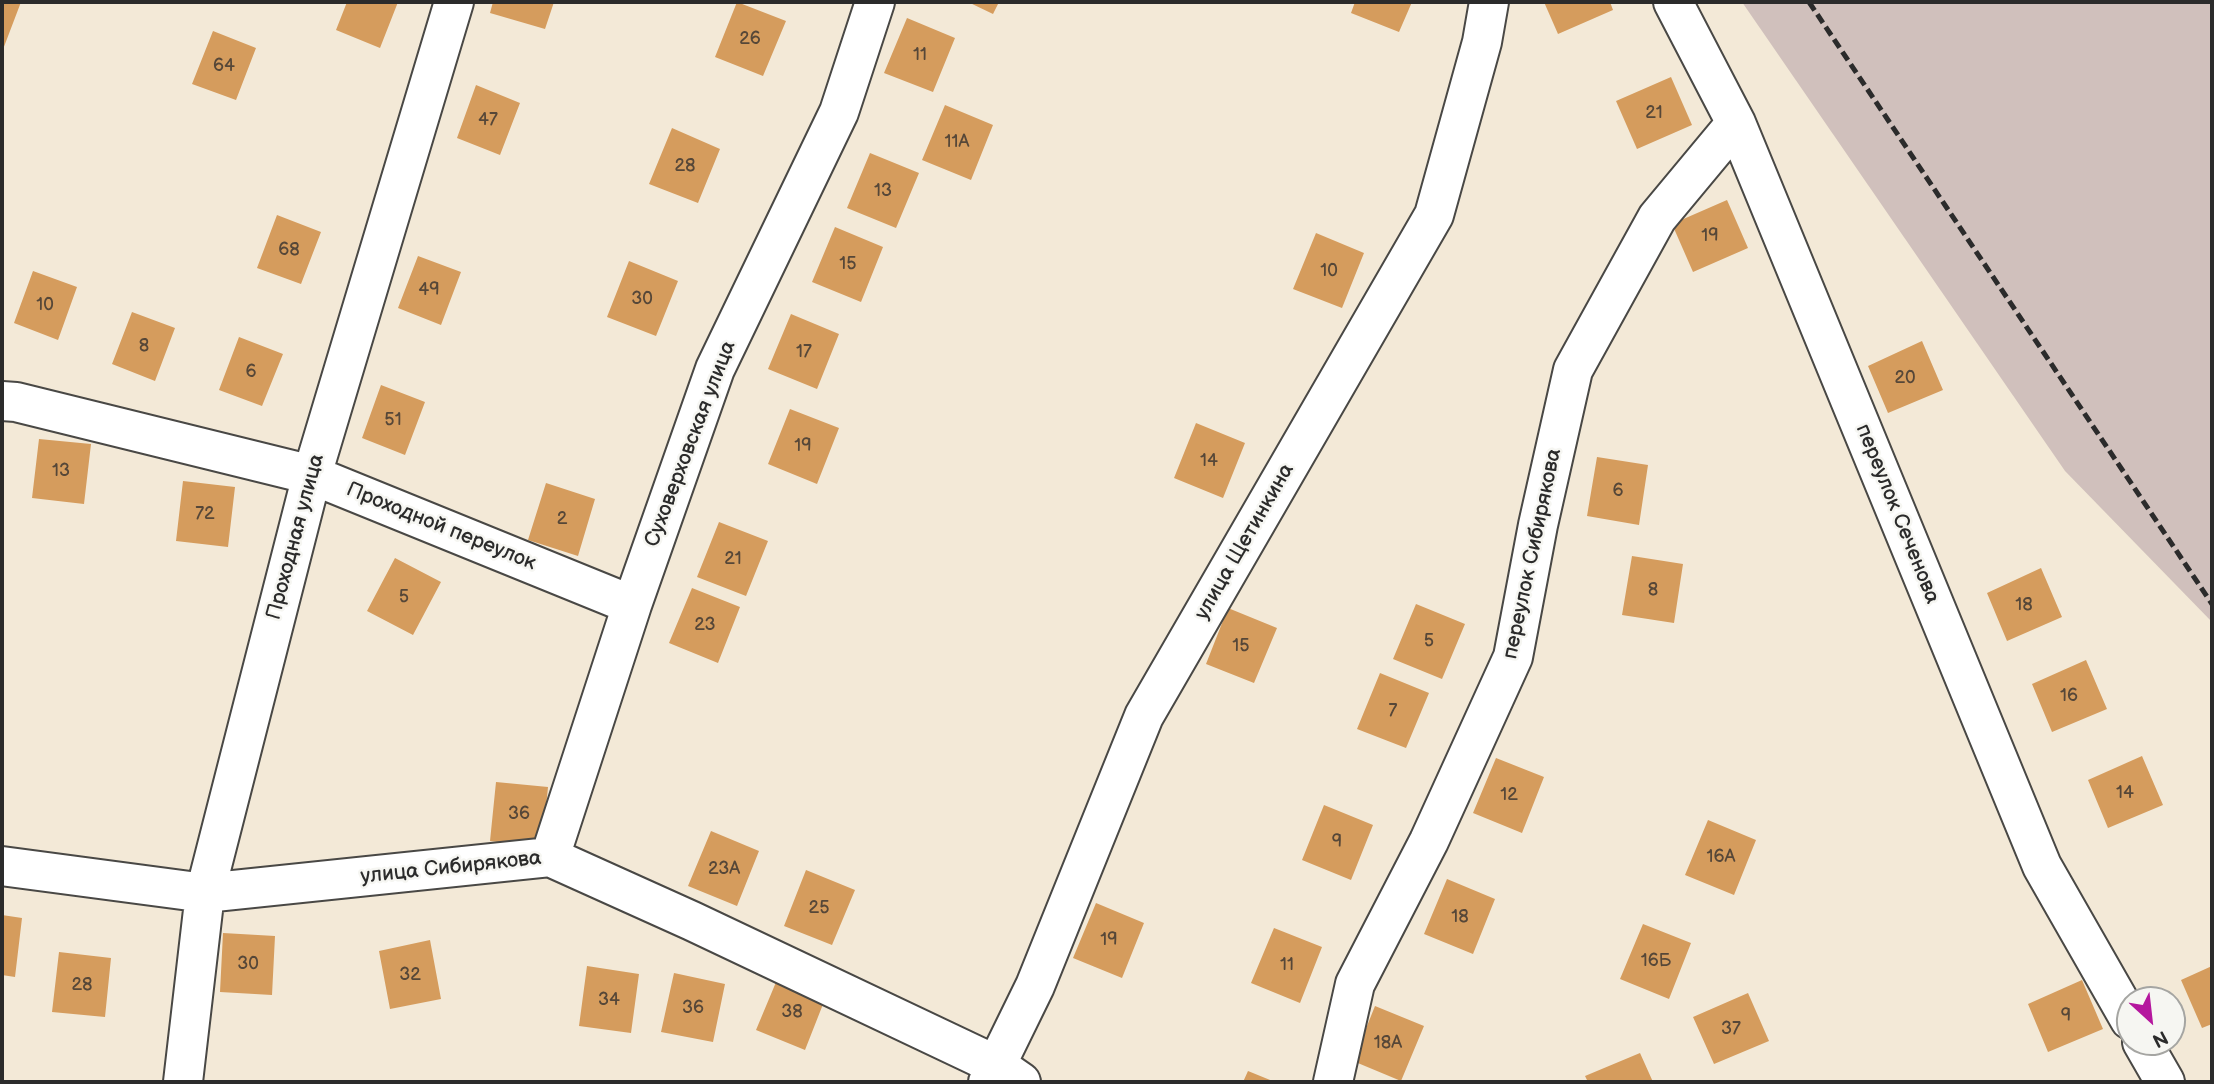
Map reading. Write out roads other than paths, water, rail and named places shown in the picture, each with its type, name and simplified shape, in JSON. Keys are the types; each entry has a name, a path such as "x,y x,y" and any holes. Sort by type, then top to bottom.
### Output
{"street":[{"name":"Проходная улица","path":"183,1082 205,893 312,475 454,2"},
{"name":"Суховерховская улица","path":"550,857 632,605 715,369 839,112 875,2"},
{"name":"улица Щетинкина","path":"1002,1077 1035,986 1144,716 1434,215 1482,42 1489,2"},
{"name":"переулок Сеченова","path":"1674,2 1736,123 2042,866 2116,996"},
{"name":"переулок Сибирякова","path":"1333,1082 1355,984 1429,841 1513,657 1538,525 1573,370 1657,218 1736,123"},
{"name":"Проходной переулок","path":"2,401 16,402 312,475 632,605"},
{"name":"улица Сибирякова","path":"2,866 205,893 550,857 692,921 1002,1077"},
{"path":"2150,1056 2165,1082"}],"railway":[{"path":"1809,2 2212,604"}]}
